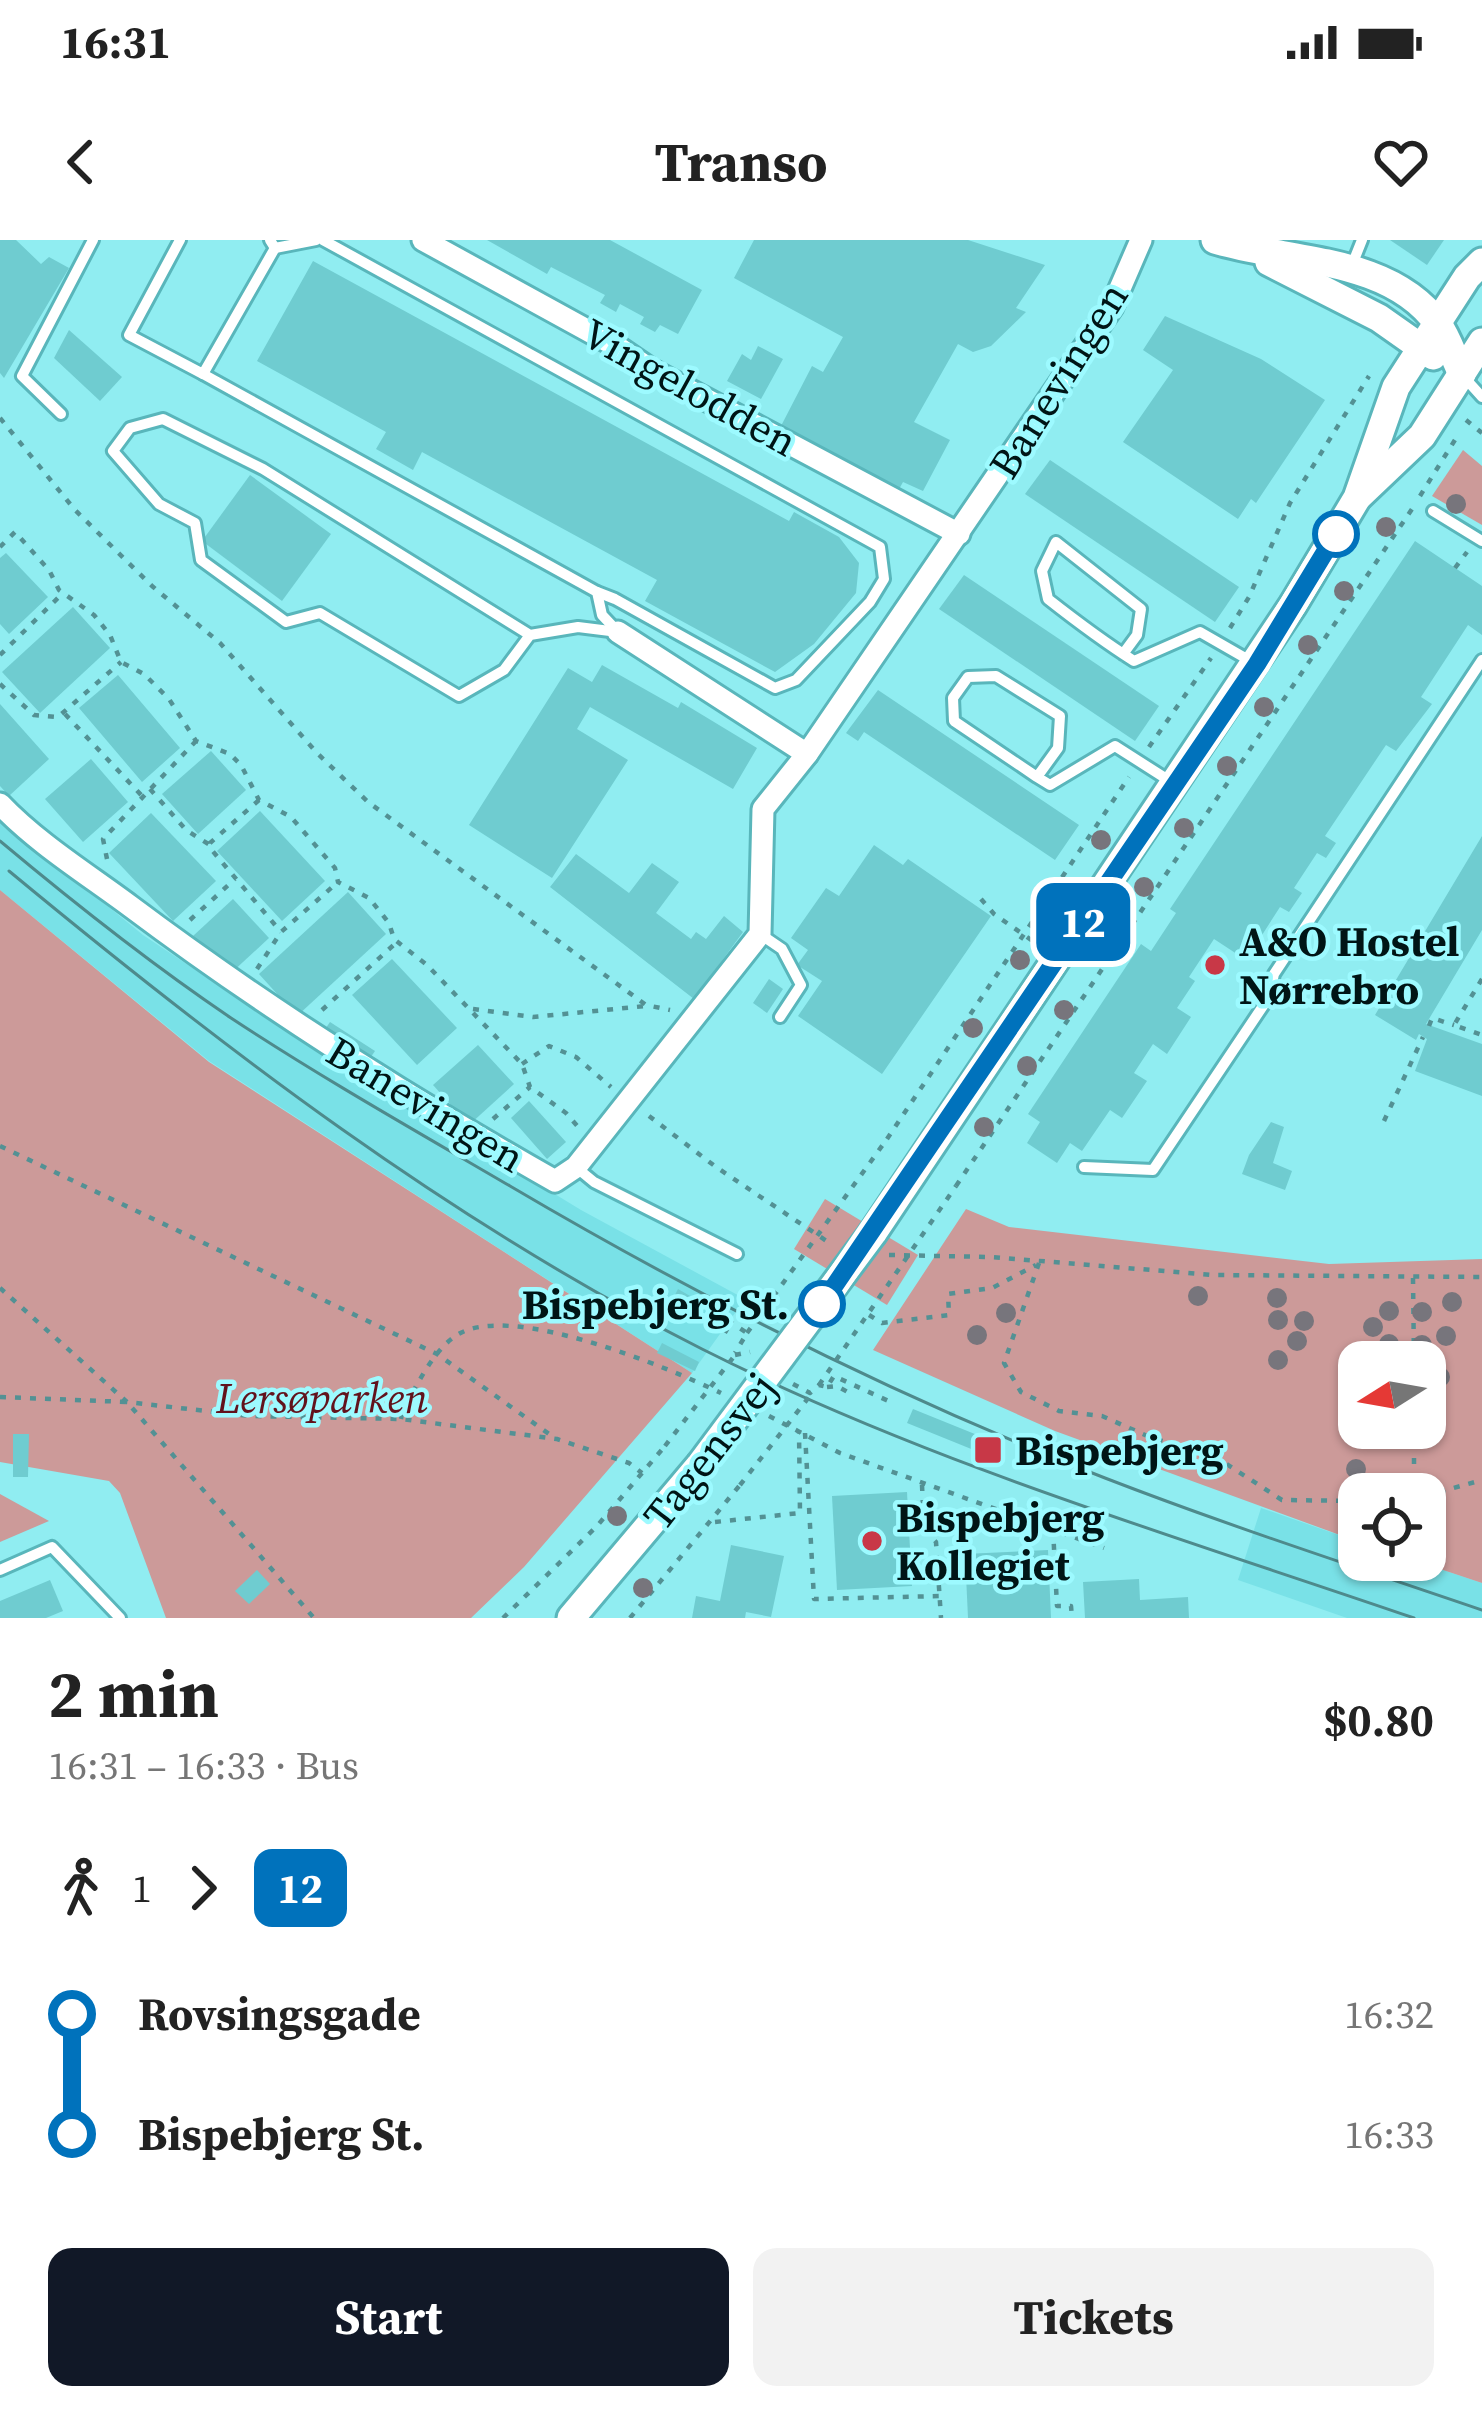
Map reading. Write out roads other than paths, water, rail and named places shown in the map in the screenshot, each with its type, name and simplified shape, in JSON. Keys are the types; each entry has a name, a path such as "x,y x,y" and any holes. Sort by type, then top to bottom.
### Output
{"street":[{"name":"Vingelodden","path":"423,240 651,370 959,534"},
{"name":"Banevingen","path":"0,804 171,937 307,1033 555,1181 576,1167 760,934 764,809 807,754 1112,307 1141,240"},
{"path":"1215,240 1351,268 1399,290 1437,322 1462,374"},
{"path":"1249,250 1379,318 1462,374"},
{"name":"Tagensvej","path":"571,1618 700,1465 818,1311 1176,785 1257,664 1357,498 1384,411 1437,322 1482,262"},
{"name":"Tagensvej","path":"1357,498 1422,436 1482,342"},
{"path":"617,632 807,754"}],"lane":[{"path":"62,414 22,376 92,240"},
{"path":"181,240 129,335 775,688 796,680 870,602 884,579 880,547 320,240 273,244 203,374"},
{"path":"1351,268 1362,240"},
{"path":"1462,374 1482,397"},
{"path":"530,634 504,670 458,696 320,613 286,622 201,560 196,523 159,504 112,451 130,428 164,418 263,469 530,634 578,627 617,632"},
{"path":"1433,511 1482,541"},
{"path":"1123,654 1137,635 1141,609 1056,542 1042,571 1048,599 1123,654 1134,661 1200,632 1257,664"},
{"path":"597,592 602,615 617,632"},
{"path":"1084,1167 1153,1170 1269,998 1274,974 1482,660"},
{"path":"1037,777 1058,748 1060,716 996,676 968,677 953,698 954,722 1037,777 1050,785 1115,746 1176,785"},
{"path":"760,934 782,949 801,985 781,1017"},
{"path":"576,1167 594,1182 737,1254"},
{"path":"0,1570 52,1547 119,1618"}],"tram line":[{"path":"0,841 142,955 265,1040 727,1307 876,1380 1105,1478 1482,1610"},
{"path":"9,871 342,1130 518,1246 702,1349 964,1463 1414,1618"}],"place":[{"name":"A&O Hostel Nørrebro","path":"1215,965"},
{"name":"Bispebjerg St.","path":"822,1304"},
{"name":"Bispebjerg","path":"988,1450"},
{"name":"Bispebjerg Kollegiet","path":"872,1541"}],"park label":[{"name":"Lersøparken","path":"322,1398"}]}
